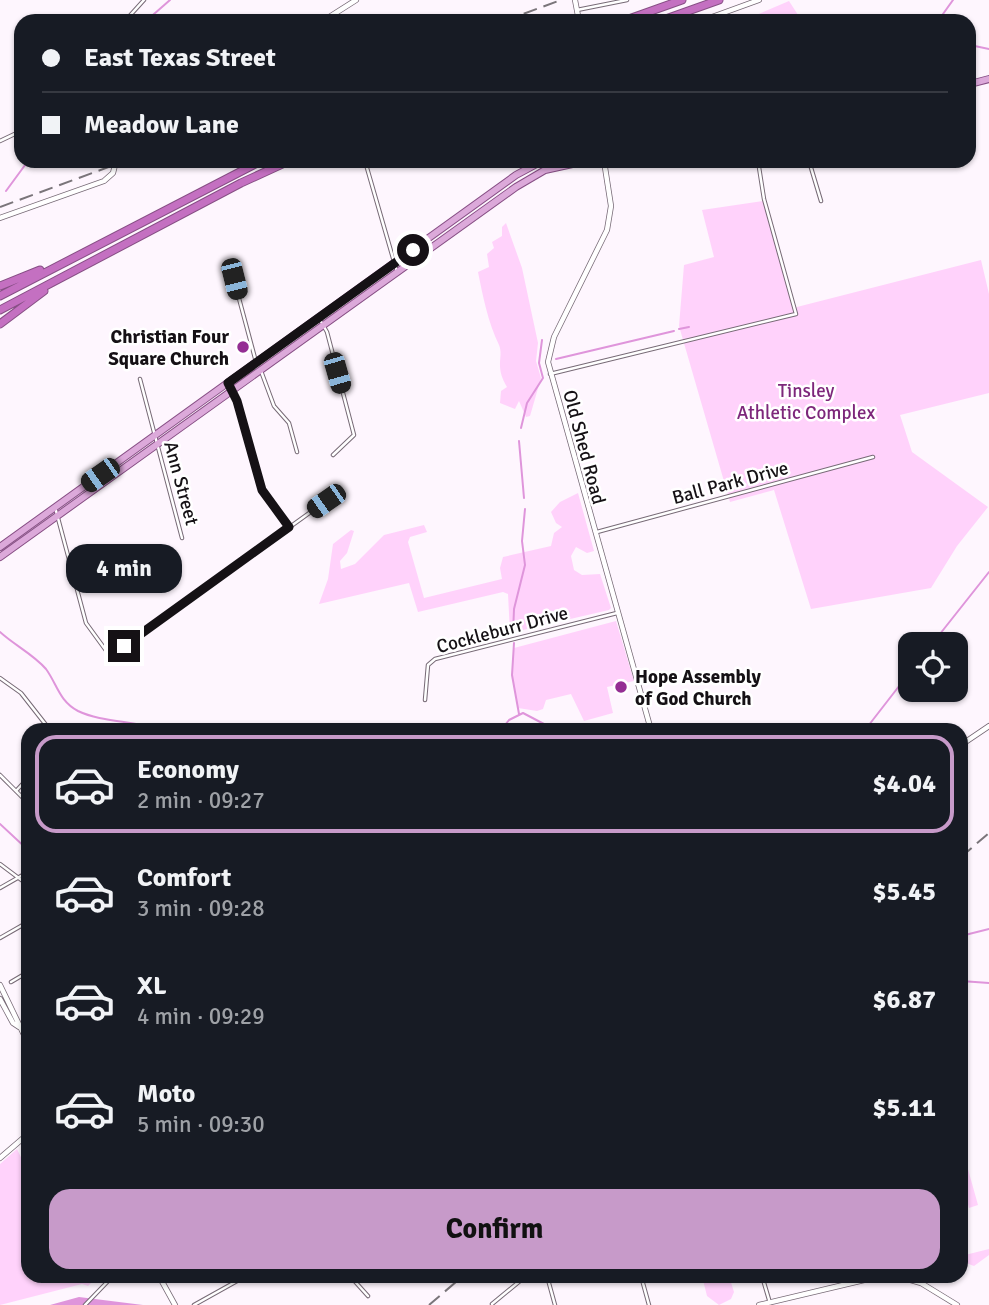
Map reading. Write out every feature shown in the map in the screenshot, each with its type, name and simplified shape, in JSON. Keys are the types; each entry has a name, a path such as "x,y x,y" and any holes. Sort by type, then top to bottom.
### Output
{"highway":[{"path":"642,14 682,0"},
{"path":"680,14 719,0"},
{"path":"0,296 247,168"},
{"path":"0,310 275,168"},
{"path":"0,286 70,259"},
{"path":"0,324 68,274"}],"main road":[{"path":"0,547 529,168"},
{"path":"0,557 504,195 538,173 558,168"}],"street":[{"path":"131,14 144,0"},
{"path":"334,14 356,0"},
{"path":"575,0 578,14"},
{"path":"577,10 627,0"},
{"path":"720,14 759,0"},
{"path":"0,218 104,181 113,173 114,168"},
{"path":"367,168 393,264 398,272"},
{"path":"516,175 526,168"},
{"path":"550,374 549,348 609,223 610,196 605,168"},
{"name":"Old Shed Road","path":"649,723 550,374 796,314 765,204 759,168"},
{"path":"811,168 821,201"},
{"path":"499,188 504,195"},
{"path":"433,235 439,243"},
{"path":"223,269 233,276 256,363 272,402 289,423 297,452"},
{"path":"365,284 371,292"},
{"path":"319,318 324,325 354,435 333,455"},
{"name":"Ann Street","path":"140,379 182,538"},
{"path":"228,383 233,390 262,490 289,527"},
{"path":"199,404 205,411"},
{"name":"Ball Park Drive","path":"594,533 873,457"},
{"path":"100,475 105,482"},
{"path":"55,507 86,622 110,656 326,501"},
{"path":"31,524 36,531"},
{"name":"Cockleburr Drive","path":"425,700 428,665 435,659 617,613"},
{"path":"0,678 21,693 45,723"},
{"path":"968,740 989,726"},
{"path":"0,775 21,796"},
{"path":"16,791 21,786"},
{"path":"0,864 21,879"},
{"path":"0,888 21,876"},
{"path":"0,938 21,926"},
{"path":"11,982 21,976"},
{"path":"0,985 19,1020 19,1027"},
{"path":"0,999 13,1023 21,1031"},
{"path":"0,1158 21,1140"},
{"path":"85,1305 106,1283"},
{"path":"163,1283 175,1305"},
{"path":"194,1305 233,1283"},
{"path":"357,1283 368,1296"},
{"path":"492,1304 518,1283"},
{"path":"549,1283 555,1305"},
{"path":"643,1283 649,1305"},
{"path":"764,1283 770,1303"},
{"path":"759,1305 852,1283"},
{"path":"921,1283 957,1305"}],"green space":[{"path":"789,1 797,14 758,14"},
{"name":"Tinsley Athletic Complex","path":"763,201 793,308 981,260 989,294 989,393 900,415 912,452 988,507 957,546 931,588 811,609 774,490 730,502 679,326 684,265 714,257 702,210"},
{"path":"506,223 522,268 538,343 536,361 541,378 530,416 526,417 519,401 515,409 500,403 501,391 507,387 500,368 500,349 478,272 489,267 487,254 494,248 492,242 502,236 502,227"},
{"path":"578,493 594,551 587,553 576,547 571,556 574,570 582,575 600,574 611,608 609,610 510,633 508,594 503,592 418,612 409,583 319,604 328,579 333,544 351,530 354,531 347,553 340,561 341,569 355,564 384,535 424,525 427,532 410,537 408,542 424,598 502,579 500,568 503,557 551,546 554,533 562,527 556,523 551,512 560,502"},
{"path":"616,621 634,681 607,687 613,713 584,721 571,694 546,700 543,709 537,711 518,708 512,676 514,648"},
{"path":"17,1149 21,1157 21,1283 91,1283 88,1286 82,1284 0,1305 0,1164"},
{"path":"968,1169 978,1205 969,1208 968,1204"},
{"path":"989,1249 989,1255 974,1266 968,1264 968,1254"},
{"path":"704,1283 731,1283 734,1292 731,1299 719,1305 707,1296"}],"shaded area":[{"path":"79,1297 143,1305 50,1305"}],"waterway":[{"path":"154,14 170,0"},
{"path":"943,14 953,0"},
{"path":"976,46 989,49"},
{"path":"6,191 23,168"},
{"path":"679,329 689,327"},
{"path":"556,359 674,331"},
{"path":"521,428 527,403 543,378 539,363 542,340"},
{"path":"519,441 524,498"},
{"path":"513,634 514,609 525,565 522,541 525,509"},
{"path":"942,632 989,572"},
{"path":"0,632 46,669 62,697 72,707 98,718 134,723"},
{"path":"514,643 512,675 519,714"},
{"path":"870,723 898,687"},
{"path":"507,723 523,713 542,723"},
{"path":"0,824 21,844"},
{"path":"968,934 989,929"},
{"path":"968,982 989,983"}],"railway":[{"path":"523,14 561,0"},
{"path":"0,207 106,168"},
{"path":"968,851 989,833"},
{"path":"429,1305 455,1283"}],"place":[{"name":"Christian Four Square Church","path":"243,347"},
{"name":"Hope Assembly of God Church","path":"621,687"}],"route":[{"path":"124,646 289,527 262,490 237,401 228,383 413,250"}]}
